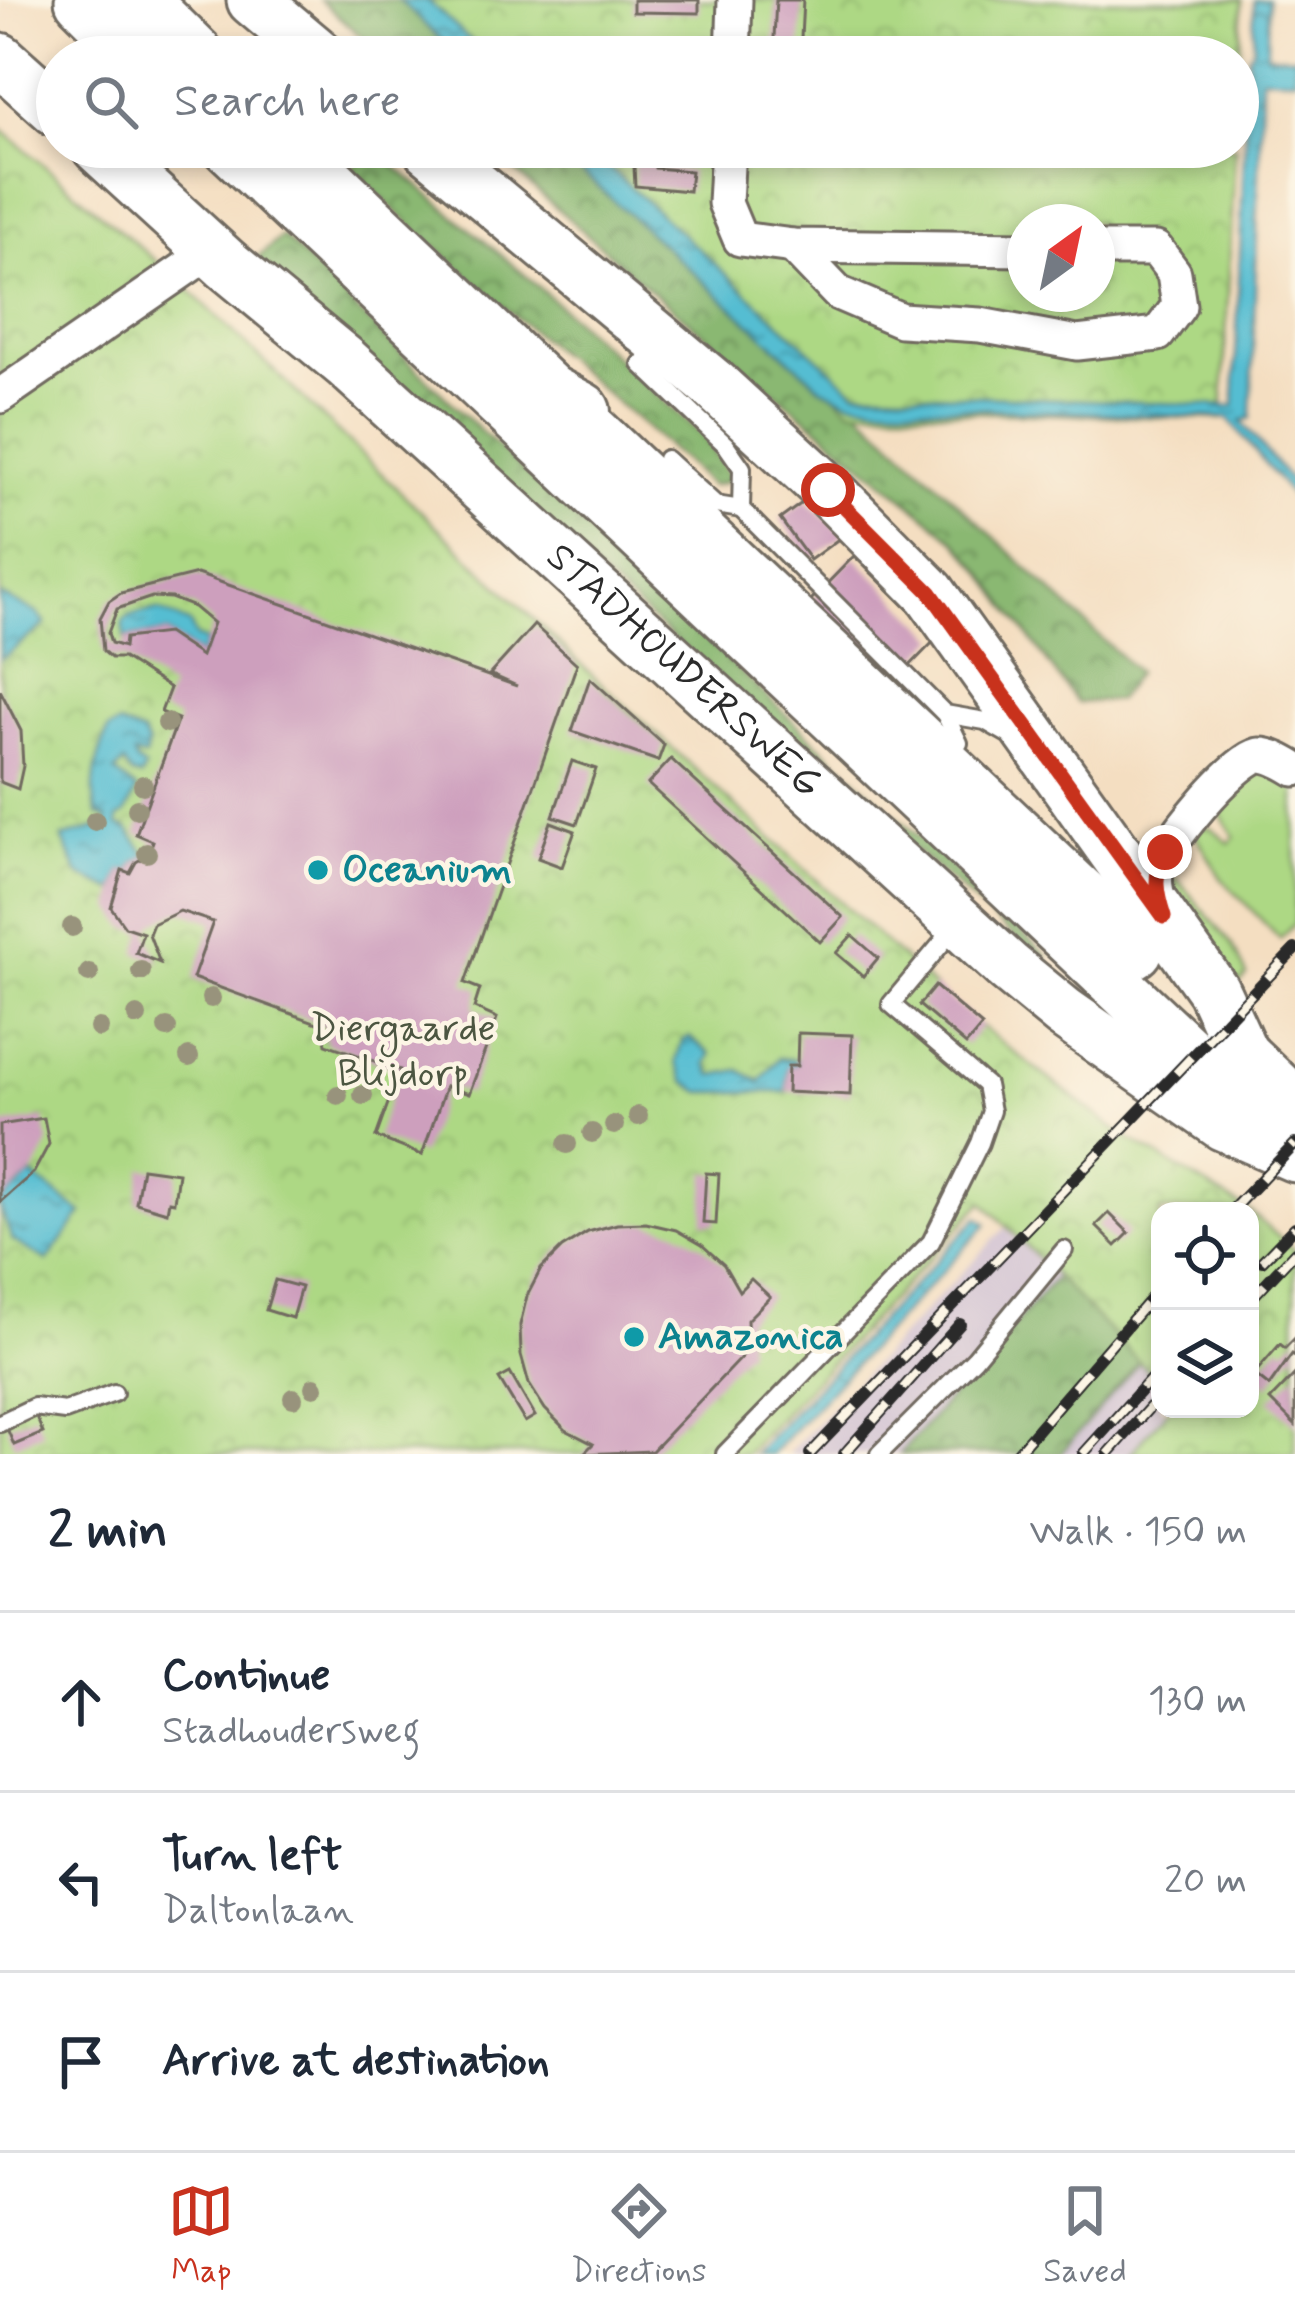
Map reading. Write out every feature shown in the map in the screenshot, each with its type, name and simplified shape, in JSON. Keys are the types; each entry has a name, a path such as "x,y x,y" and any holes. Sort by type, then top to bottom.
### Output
{"highway":[{"path":"136,0 173,36"},
{"path":"304,168 396,280 548,395 958,750 1148,932"},
{"path":"548,395 666,459"}],"main road":[{"path":"81,0 117,36"},
{"path":"253,0 296,36"},
{"path":"0,59 36,91"},
{"name":"STADHOUDERSWEG","path":"121,168 226,264 346,363 958,925 1064,1013 1224,1125 1295,1154"},
{"name":"STADHOUDERSWEG","path":"255,168 396,280 575,476 1295,1154"},
{"path":"452,168 714,386 930,592 1148,932 1243,1055 1295,1104"},
{"path":"486,197 520,239 582,297 641,364"}],"street":[{"path":"734,36 735,0"},
{"path":"727,168 725,202 740,238 793,246 1007,249"},
{"path":"793,246 838,293 901,320 980,325 1077,343 1158,334 1179,306 1174,274 1156,249 1115,249"},
{"path":"0,396 189,266"},
{"path":"1148,932 1156,869 1231,772 1246,759 1260,755 1295,769"}],"lane":[{"path":"641,364 734,456 745,482 741,509"},
{"path":"666,459 716,505 741,509 958,750 986,721 1038,755"},
{"path":"725,1454 931,1242 980,1143 992,1111 986,1084 891,1004 958,925"},
{"path":"879,1454 975,1358 1064,1250"},
{"path":"0,1423 34,1407 65,1411 114,1394"}],"shaded area":[{"path":"1005,1228 1151,1372 1151,1418 1161,1418 1130,1454 787,1454"}],"green space":[{"path":"320,0 399,0 437,36 360,36"},
{"path":"413,0 1242,0 1240,36 452,36"},
{"name":"Diergaarde Blijdorp","path":"0,128 36,159 36,168 47,168 182,283 593,676 959,1010 1121,1134 1234,1202 1151,1202 1151,1374 983,1202 745,1454 0,1454"},
{"path":"351,168 397,168 526,276 704,437 732,480 711,486 438,250"},
{"path":"511,168 577,168 822,388 850,401 1137,672 1117,700 1077,703 955,540 648,288"},
{"path":"593,168 1234,168 1222,419 851,409"},
{"path":"282,236 474,425 1047,956 1037,957 248,267"},
{"path":"1259,764 1295,782 1295,923 1280,939 1221,878 1195,834 1196,826 1212,828 1229,843 1235,837 1217,809"},
{"path":"1177,879 1231,943 1247,975 1232,990 1172,902 1170,884"},
{"path":"1259,1220 1295,1251 1295,1454 1130,1454 1161,1418 1259,1418"},
{"path":"1059,1274 1142,1359 1060,1454 900,1454"}],"water":[{"path":"399,0 427,0 466,36 437,36"},
{"path":"1254,0 1268,0 1267,54 1295,56 1295,78 1262,77 1251,418 1241,421 1295,487 1295,501 1228,418 850,401 822,388 577,168 609,168 855,391 1234,406 1244,168 1259,168 1259,36 1253,36"},
{"path":"0,595 37,613 46,624 0,660"},
{"path":"158,610 190,624 196,637 206,641 201,656 167,633 125,638 123,622 131,615"},
{"path":"119,725 142,734 148,745 145,757 134,755 145,768 141,777 132,775 124,763 115,772 137,790 118,818 118,826 128,829 147,856 130,873 122,871 115,891 79,875 62,838 107,825 107,818 98,815 94,784 108,730"},
{"path":"689,1037 711,1054 707,1064 713,1075 739,1070 760,1081 779,1058 797,1060 797,1066 788,1067 787,1092 701,1092 685,1082 676,1062 682,1041"},
{"path":"31,1175 82,1213 47,1261 12,1240 0,1207"},
{"path":"978,1217 987,1224 771,1454 753,1454"}],"building":[{"path":"633,0 699,0 699,13 633,12"},
{"path":"776,0 803,0 801,36 774,36"},
{"path":"634,168 691,171 689,191 635,186"},
{"path":"806,500 844,535 810,560 780,519"},
{"path":"854,556 937,638 892,684 809,602"},
{"name":"Oceanium","path":"197,574 517,686 490,674 534,625 577,664 465,983 480,989 474,1008 497,1018 469,1094 446,1086 422,1155 376,1137 400,1070 326,1044 323,1025 193,978 213,922 180,911 153,924 149,934 160,963 136,953 143,933 125,927 111,907 122,870 130,873 148,855 153,841 136,834 178,719 161,712 170,688 103,651 100,618 109,601 121,593","holes":["152,597 194,607 213,623 201,656 167,633 125,638 124,647 111,643 108,633 117,609"]},
{"path":"590,678 664,745 658,761 572,731"},
{"path":"0,690 21,731 23,766 18,789 0,782"},
{"path":"671,759 843,917 820,942 648,784"},
{"path":"572,761 596,769 577,824 553,816"},
{"path":"551,822 575,831 562,867 538,858"},
{"path":"852,935 878,958 863,976 836,953"},
{"path":"935,986 982,1026 966,1045 919,1005"},
{"path":"798,1033 852,1035 850,1095 787,1092 788,1066 797,1066"},
{"path":"44,1118 49,1144 34,1172 0,1202 0,1125"},
{"path":"142,1168 178,1173 174,1202 169,1201 167,1212 136,1203"},
{"path":"706,1173 719,1174 716,1224 703,1223"},
{"path":"1109,1213 1129,1233 1116,1246 1096,1226"},
{"name":"Amazonica","path":"646,1223 676,1230 702,1245 724,1265 739,1291 751,1279 770,1297 747,1320 748,1350 652,1451 583,1454 593,1444 566,1430 529,1384 520,1325 527,1296 541,1269 588,1232"},
{"path":"275,1280 301,1287 292,1318 266,1310"},
{"path":"1295,1338 1295,1356 1269,1386 1259,1378 1259,1368 1280,1344 1285,1348"},
{"path":"510,1373 535,1416 525,1422 499,1379"},
{"path":"1295,1374 1295,1425 1270,1400"},
{"path":"35,1414 43,1433 14,1445 6,1426"}],"railway":[{"path":"810,1454 1295,949"},
{"path":"1240,1202 1295,1144"},
{"path":"1262,1261 1295,1227"},
{"path":"1259,1290 1295,1252"},
{"path":"1016,1454 1151,1298"},
{"path":"844,1454 960,1324"},
{"path":"1083,1454 1151,1379"},
{"path":"1108,1454 1151,1406"}],"place":[{"name":"Oceanium","path":"318,870"},
{"name":"Amazonica","path":"634,1337"}],"route":[{"path":"828,490 930,592 1164,917 1155,890 1156,869 1165,852"}]}
